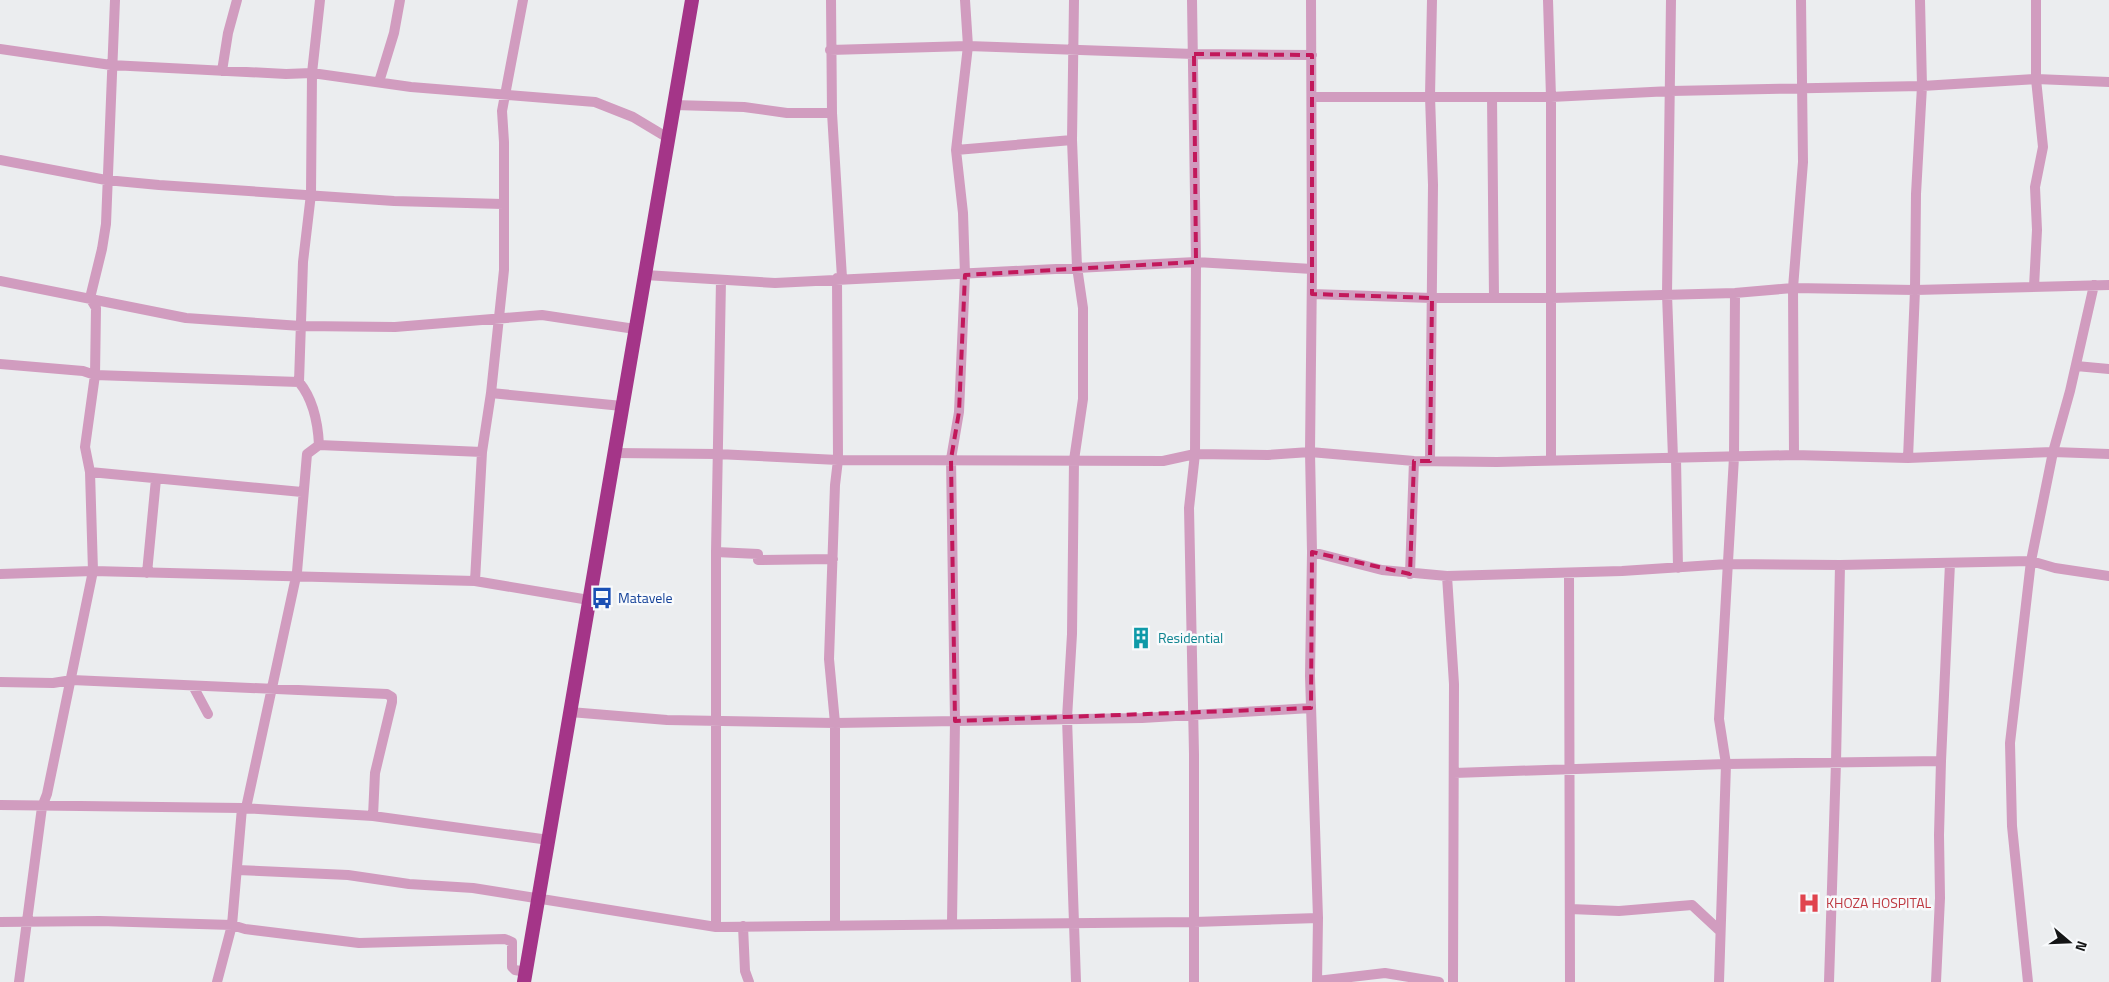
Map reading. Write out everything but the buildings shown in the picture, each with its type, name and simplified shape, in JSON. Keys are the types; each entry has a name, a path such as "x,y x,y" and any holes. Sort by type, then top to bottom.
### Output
{"highway":[{"path":"525,977 692,0"}],"street":[{"path":"18,982 42,807 47,794 72,680 93,571 90,472 85,447 95,375 96,308 90,298 104,241 111,65 116,0"},
{"path":"222,71 228,33 237,0"},
{"path":"319,445 316,418 305,389 299,382 304,262 311,194 312,72 320,0"},
{"path":"379,82 394,33 400,0"},
{"path":"474,581 482,452 492,393 497,320 504,270 503,96 523,0"},
{"path":"831,0 832,113 840,278 838,460 835,486 830,659 835,723 835,925"},
{"path":"952,923 955,721 951,459 959,412 965,275 965,230 956,150 968,46 965,0"},
{"path":"1074,0 1072,140 1077,267 1082,294 1083,399 1074,460 1072,634 1067,718 1076,982"},
{"path":"1192,0 1196,262 1195,454 1189,508 1193,714 1194,982"},
{"path":"1311,0 1311,708 1318,918 1317,978 1330,980 1385,973 1438,982"},
{"path":"1430,461 1433,185 1430,96 1432,0"},
{"path":"1548,0 1551,97 1551,461"},
{"path":"1671,0 1667,294 1678,568"},
{"path":"1794,454 1793,288 1802,182 1804,88 1801,0"},
{"path":"1908,458 1915,290 1916,194 1922,86 1920,0"},
{"path":"2034,287 2037,230 2035,186 2043,147 2036,79 2036,0"},
{"path":"830,50 968,46 1194,54 1312,55"},
{"path":"0,49 111,65 286,74 312,72 379,82 503,96 606,104 633,117 668,138"},
{"path":"1312,97 1363,99 1430,96 1551,97 1671,91 1922,86 2036,79 2109,82"},
{"path":"1492,97 1494,298"},
{"path":"674,105 744,107 787,113 832,113"},
{"path":"956,150 1072,140"},
{"path":"0,160 106,180 394,201 503,204"},
{"path":"645,275 775,283 840,278 965,275 1077,267 1196,262 1312,269"},
{"path":"716,927 716,552 721,280"},
{"path":"0,281 186,318 302,326 394,327 542,315 635,329"},
{"path":"2028,982 2012,826 2009,770 2031,561 2054,452 2094,285"},
{"path":"1312,294 1432,298 1552,298 1735,293 1793,288 1915,290 2109,285"},
{"path":"1718,982 1726,764 1719,718 1734,457 1735,293"},
{"path":"0,364 84,371 95,375 299,382"},
{"path":"2076,366 2109,369"},
{"path":"492,393 622,406"},
{"path":"217,982 232,925 244,808 273,690 296,577 302,492 307,454 319,445 482,452"},
{"path":"614,453 717,454 838,460 1163,460 1195,454 1268,455 1310,452 1430,461 1551,461 1794,454 1908,458 2054,452 2109,454"},
{"path":"1410,574 1414,460"},
{"path":"90,472 302,492"},
{"path":"147,572 156,479"},
{"path":"716,552 758,554 758,560 833,559"},
{"path":"1312,552 1382,570 1447,576 1569,573 1728,564 1840,565 2031,561 2055,568 2109,576"},
{"path":"1936,982 1940,898 1941,761 1950,563"},
{"path":"1829,982 1840,565"},
{"path":"0,574 93,571 474,581 589,600"},
{"path":"1569,573 1570,982"},
{"path":"1447,576 1454,684 1453,982"},
{"path":"0,682 53,684 72,680 387,694 392,697 375,773 373,816"},
{"path":"193,686 208,714"},
{"path":"570,712 717,722 835,723 1067,718 1311,708"},
{"path":"1454,772 1726,764 1941,761"},
{"path":"0,805 244,808 373,816 549,840"},
{"path":"237,870 348,875 539,898 716,927 952,923 1073,924 1318,918"},
{"path":"1570,909 1619,910 1692,905 1720,931"},
{"path":"0,922 232,925 245,929 359,943 505,939 512,942 512,967 525,977"},
{"path":"743,926 745,971 750,982"}],"highlighted area":[{"path":"1194,54 1312,55 1312,294 1432,298 1430,461 1414,461 1410,574 1312,552 1311,708 955,721 951,459 959,412 965,275 1196,262"}],"place":[{"name":"Matavele","path":"602,598"},
{"name":"Residential","path":"1141,638"},
{"name":"KHOZA HOSPITAL","path":"1809,903"}]}
